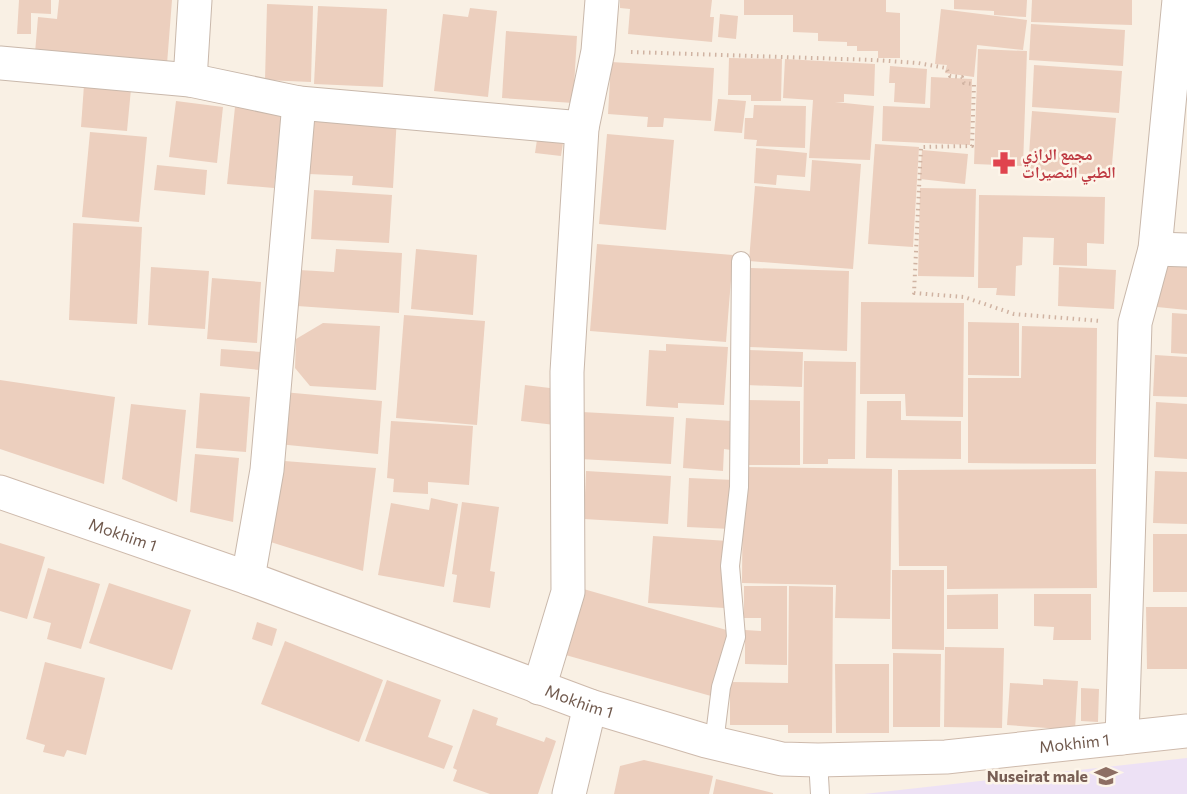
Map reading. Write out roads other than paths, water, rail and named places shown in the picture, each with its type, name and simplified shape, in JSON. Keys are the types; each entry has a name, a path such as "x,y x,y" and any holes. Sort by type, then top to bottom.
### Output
{"street":[{"path":"190,80 195,0"},
{"path":"539,688 568,592 567,372 582,128 598,51 602,0"},
{"path":"1122,738 1135,323 1155,249 1179,0"},
{"path":"0,63 190,80 299,103 582,128"},
{"path":"248,578 267,470 299,103"},
{"path":"1155,249 1187,250"},
{"name":"Mokhim 1","path":"0,492 248,578 590,706 714,743 782,759 946,758 1187,731"},
{"path":"569,794 590,706"}],"lane":[{"path":"714,743 721,687 736,637 730,566 739,487 741,261"},
{"path":"818,760 820,794"}],"place":[{"name":"مجمع الرازي الطبي النصيرات","path":"1004,163"},
{"name":"Nuseirat male","path":"1106,776"}]}
